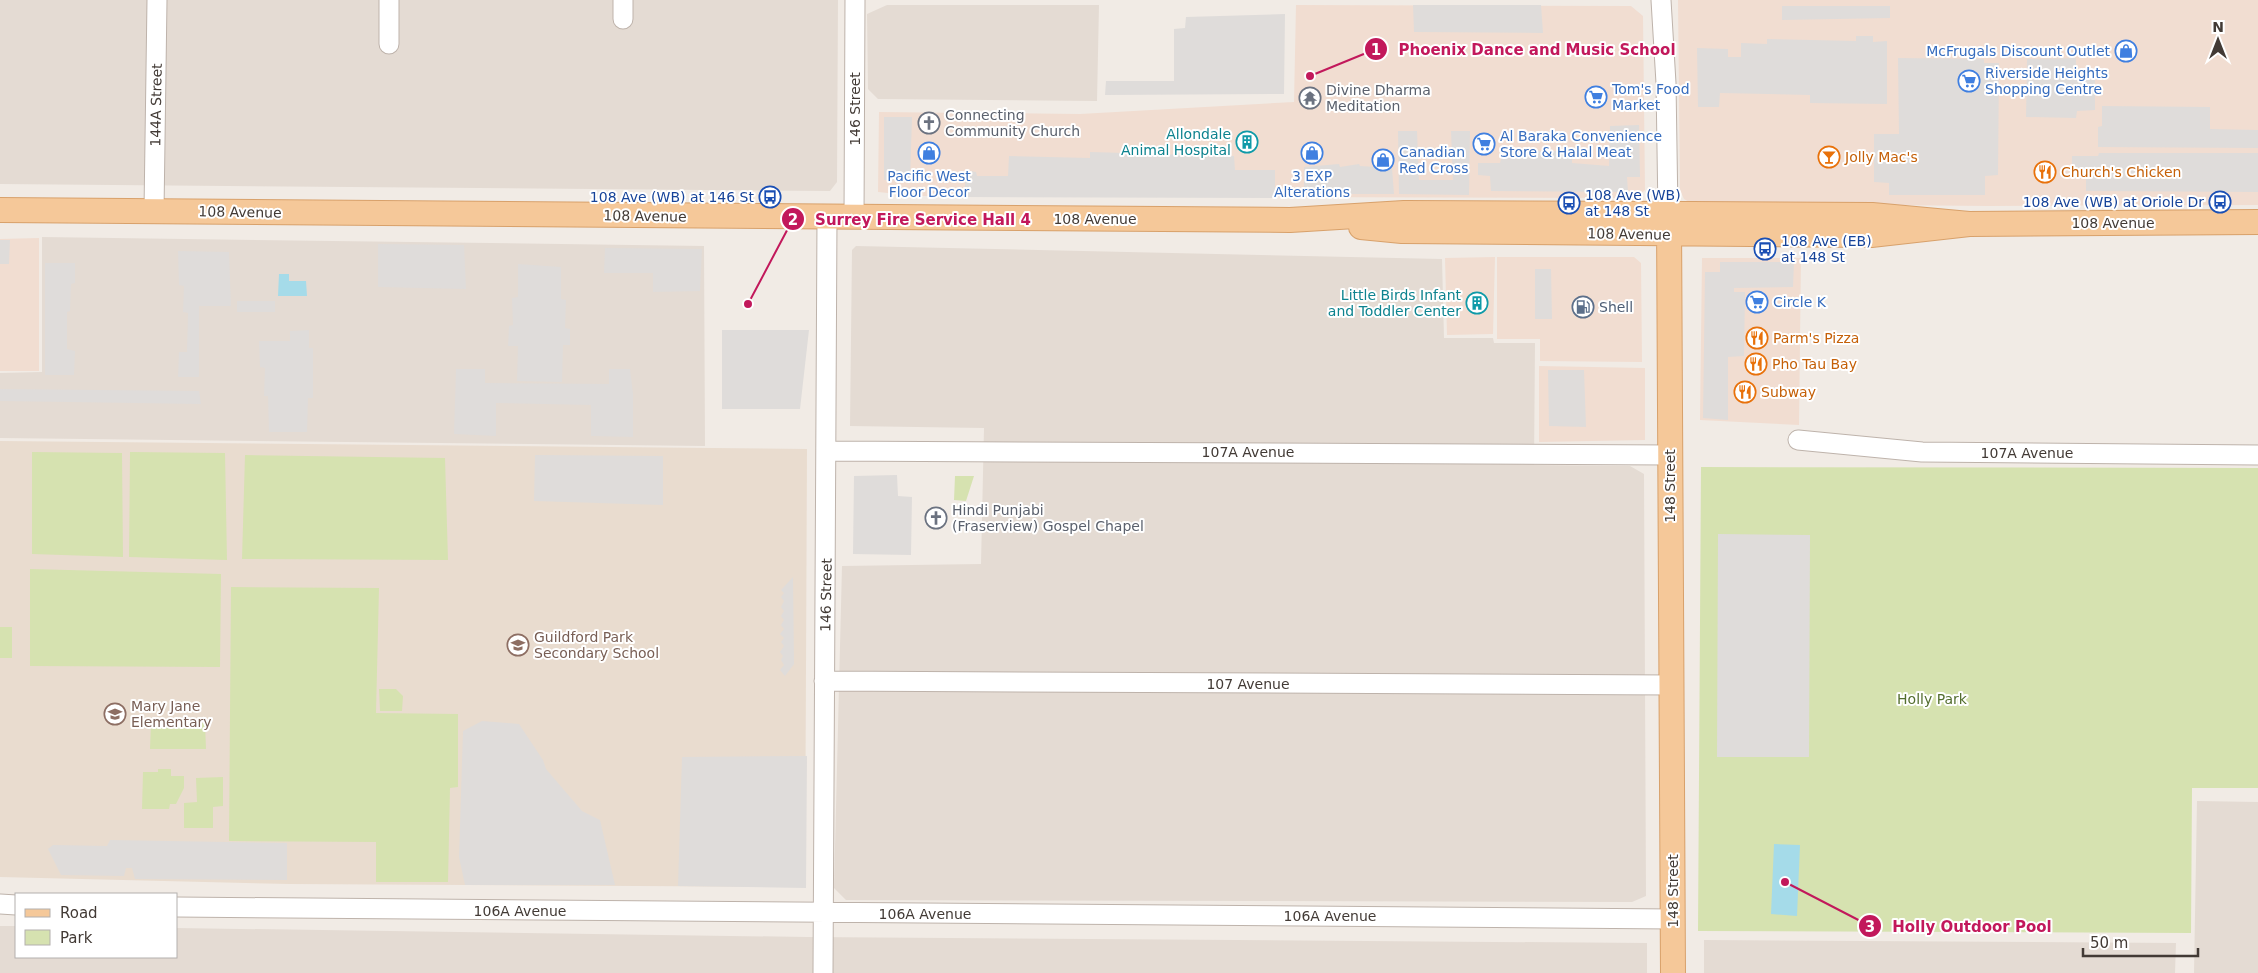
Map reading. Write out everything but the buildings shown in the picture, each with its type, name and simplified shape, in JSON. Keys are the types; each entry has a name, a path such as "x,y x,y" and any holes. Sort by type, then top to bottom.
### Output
{"main road":[{"name":"108 Avenue","path":"0,210 827,218 1290,220 1402,231 1669,224 1871,235 1969,224 2258,222"},
{"name":"148 Street","path":"1669,224 1673,973"}],"street":[{"name":"144A Street","path":"154,211 157,0"},
{"path":"389,0 389,44"},
{"name":"146 Street","path":"854,218 855,0"},
{"name":"148 Street","path":"1661,0 1666,83 1669,224"},
{"name":"146 Street","path":"823,973 827,218"},
{"name":"107A Avenue","path":"1798,440 1922,452 2258,455"},
{"name":"107A Avenue","path":"827,451 1670,455"},
{"name":"107 Avenue","path":"824,681 1672,685"},
{"path":"0,904 15,905"},
{"name":"106A Avenue","path":"178,907 1673,919"}],"shaded area":[{"path":"0,0 838,0 837,182 830,191 0,184"},
{"name":"Riverside Heights Shopping Centre","path":"1678,0 2258,0 2258,205 1989,206 1691,203 1684,199 1680,190"},
{"path":"887,5 1099,5 1097,101 878,99 868,89 867,14"},
{"path":"1296,5 1631,6 1643,16 1645,190 1636,198 918,196 878,192 879,112 1080,114 1294,102"},
{"path":"1413,5 1541,5 1543,33 1414,32"},
{"path":"1782,6 1890,6 1890,18 1782,20"},
{"path":"1285,14 1284,94 1105,95 1106,81 1174,81 1174,29 1185,28 1186,17"},
{"path":"1856,36 1873,36 1873,42 1887,41 1887,104 1810,103 1810,95 1720,93 1719,107 1698,107 1697,48 1728,49 1728,57 1741,57 1741,43 1767,44 1767,39 1856,41"},
{"path":"1898,58 1984,59 1984,63 1999,63 1998,175 1985,176 1985,195 1889,195 1889,183 1874,182 1874,134 1899,134"},
{"path":"2076,58 2076,74 2095,74 2095,110 2077,111 2076,118 2026,117 2027,59"},
{"path":"2102,106 2210,107 2210,129 2258,130 2258,148 2098,147 2098,127 2102,126"},
{"path":"884,117 912,117 910,181 884,180"},
{"path":"1639,125 1640,177 1627,177 1628,192 1491,191 1490,176 1478,175 1478,163 1500,163 1503,151 1572,151 1572,163 1609,166 1610,126"},
{"path":"1398,131 1417,131 1419,180 1453,180 1451,131 1470,131 1469,195 1399,194"},
{"path":"1090,152 1234,156 1235,170 1275,170 1275,198 965,197 965,170 976,172 977,176 1008,176 1009,156 1090,158"},
{"path":"2099,153 2258,153 2258,192 2086,191 2086,178 2072,178 2072,156 2098,156"},
{"path":"1339,164 1340,167 1359,164 1360,166 1392,168 1394,194 1304,194 1304,167"},
{"path":"42,237 704,246 705,446 0,438 0,373 42,372"},
{"path":"39,238 39,371 0,371 0,239"},
{"path":"0,240 10,240 9,264 0,264"},
{"path":"378,244 464,245 466,289 378,287"},
{"path":"856,246 1442,259 1444,338 1493,338 1494,343 1535,343 1534,465 1630,466 1644,474 1646,896 1632,902 846,900 834,888 842,566 981,564 984,428 850,426 852,250"},
{"path":"605,248 702,249 700,291 653,292 653,273 604,273"},
{"path":"178,251 229,252 231,306 199,306 199,377 178,377 179,352 187,352 188,313 183,312 184,286 179,285"},
{"path":"1495,257 1493,334 1447,335 1445,258"},
{"path":"1497,257 1634,257 1641,263 1642,362 1540,361 1540,339 1497,339"},
{"path":"1702,258 1801,258 1799,425 1700,420"},
{"path":"1720,262 1794,262 1793,287 1734,288 1734,292 1745,292 1744,356 1728,357 1728,420 1703,418 1705,272 1720,272"},
{"path":"45,263 75,263 75,283 71,284 70,311 67,312 67,349 75,351 74,375 45,375"},
{"path":"518,264 561,267 561,299 566,300 565,328 570,329 570,345 563,345 562,382 517,381 518,346 508,346 509,326 513,325 512,298 518,297"},
{"path":"1535,269 1551,269 1552,319 1535,319"},
{"path":"237,301 275,301 275,312 237,312"},
{"path":"309,330 309,348 313,348 313,398 308,398 307,432 269,432 268,396 264,396 265,368 260,367 259,341 290,341 290,331"},
{"path":"722,330 809,330 800,409 722,409"},
{"path":"1539,366 1645,368 1645,440 1539,442"},
{"path":"456,369 485,369 485,383 609,384 609,369 630,369 633,394 633,437 591,436 591,405 496,403 496,436 454,434"},
{"path":"1548,370 1584,370 1586,427 1549,426"},
{"path":"0,389 199,391 201,404 0,401"},
{"name":"Guildford Park Secondary School","path":"0,441 807,449 805,887 289,884 0,877"},
{"path":"535,455 663,456 663,505 534,501"},
{"path":"897,475 898,496 912,497 911,555 853,554 854,476"},
{"path":"1718,534 1810,535 1809,757 1717,757"},
{"path":"793,577 794,664 785,676 780,670 784,665 781,660 783,656 780,652 784,646 781,642 784,638 780,634 784,629 781,625 784,620 781,616 784,611 781,607 784,601 781,597 784,593 781,590"},
{"path":"482,721 519,724 543,760 546,769 582,811 600,820 615,885 465,885 459,857 463,731"},
{"path":"807,756 806,888 678,886 682,757"},
{"path":"2197,801 2258,802 2258,973 2194,973"},
{"path":"110,840 287,843 287,880 135,879 132,868 126,868 124,876 61,875 48,849 53,845 107,846"},
{"path":"0,926 15,926 15,958 178,958 178,928 807,937 1647,943 1647,973 0,973"},
{"path":"1704,940 2176,943 2175,973 1704,973"}],"green space":[{"path":"32,452 122,453 123,557 32,554"},
{"path":"130,452 225,453 227,560 129,557"},
{"path":"245,455 445,458 448,560 242,559"},
{"name":"Holly Park","path":"1701,467 2258,468 2258,788 2192,788 2191,933 1698,931"},
{"path":"955,476 974,476 966,501 954,500"},
{"path":"30,569 221,574 220,667 30,666"},
{"path":"231,587 379,588 376,713 458,714 458,787 450,788 448,882 376,882 376,842 229,841"},
{"path":"0,627 12,627 12,658 0,658"},
{"path":"379,689 396,689 403,696 402,711 380,711"},
{"path":"151,723 205,723 206,749 150,749"},
{"path":"158,769 171,769 171,776 184,776 184,788 176,804 170,804 169,809 142,809 143,772 158,772"},
{"path":"223,777 223,806 213,807 213,828 184,828 184,803 197,802 196,778"}],"water":[{"path":"279,274 289,274 289,281 306,281 307,296 278,296"},
{"path":"1774,844 1800,845 1797,916 1771,914"}],"place":[{"name":"McFrugals Discount Outlet","path":"2126,51"},
{"name":"Phoenix Dance and Music School","path":"1310,76"},
{"name":"Riverside Heights Shopping Centre","path":"1969,81"},
{"name":"Tom's Food Market","path":"1596,97"},
{"name":"Divine Dharma Meditation","path":"1310,98"},
{"name":"Connecting Community Church","path":"929,123"},
{"name":"Allondale Animal Hospital","path":"1247,142"},
{"name":"Al Baraka Convenience Store & Halal Meat","path":"1484,144"},
{"name":"Pacific West Floor Decor","path":"929,153"},
{"name":"3 EXP Alterations","path":"1312,153"},
{"name":"Jolly Mac's","path":"1829,157"},
{"name":"Canadian Red Cross","path":"1383,160"},
{"name":"Church's Chicken","path":"2045,172"},
{"name":"108 Ave (WB) at 146 St","path":"770,197"},
{"name":"108 Ave (WB) at Oriole Dr","path":"2220,202"},
{"name":"108 Ave (WB) at 148 St","path":"1569,203"},
{"name":"108 Ave (EB) at 148 St","path":"1765,249"},
{"name":"Circle K","path":"1757,302"},
{"name":"Little Birds Infant and Toddler Center","path":"1477,303"},
{"name":"Surrey Fire Service Hall 4","path":"748,304"},
{"name":"Shell","path":"1583,307"},
{"name":"Parm's Pizza","path":"1757,338"},
{"name":"Pho Tau Bay","path":"1756,364"},
{"name":"Subway","path":"1745,392"},
{"name":"Hindi Punjabi (Fraserview) Gospel Chapel","path":"936,518"},
{"name":"Guildford Park Secondary School","path":"518,645"},
{"name":"Mary Jane Elementary","path":"115,714"},
{"name":"Holly Outdoor Pool","path":"1785,882"}]}
